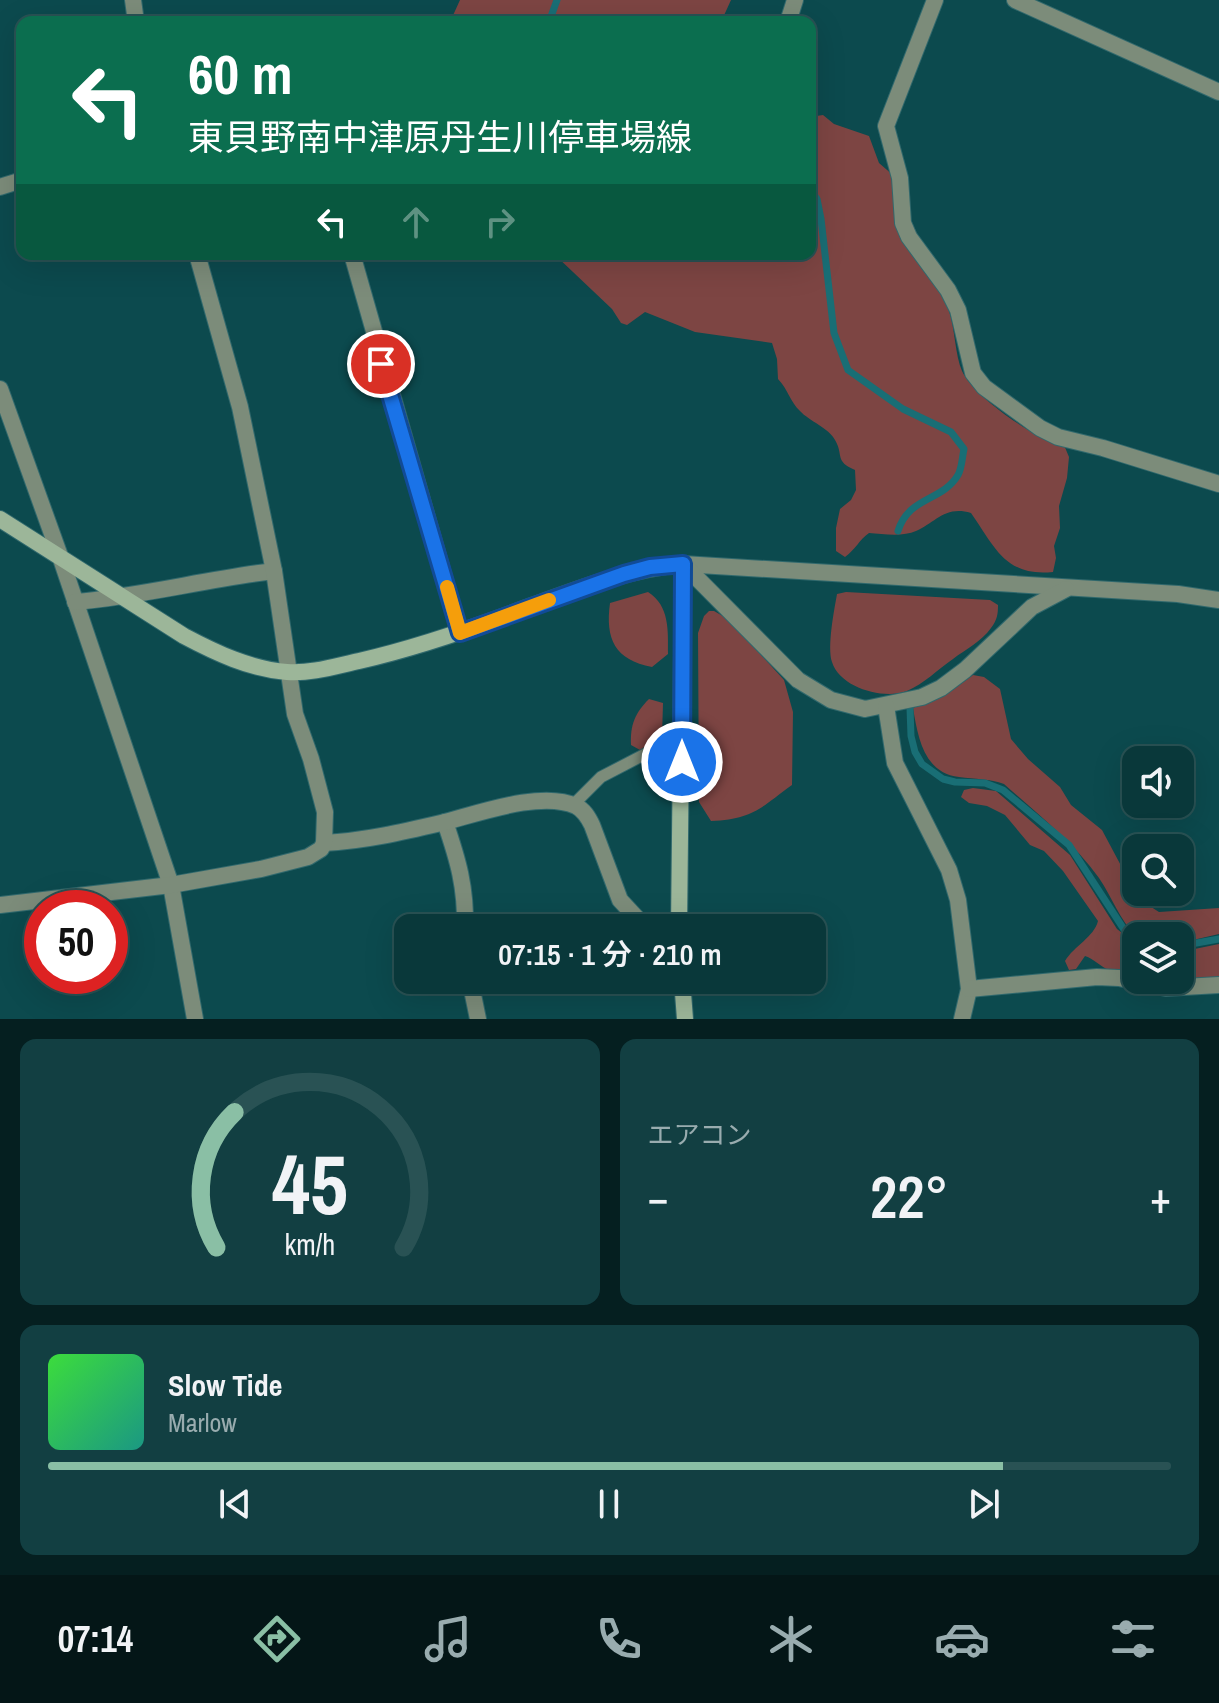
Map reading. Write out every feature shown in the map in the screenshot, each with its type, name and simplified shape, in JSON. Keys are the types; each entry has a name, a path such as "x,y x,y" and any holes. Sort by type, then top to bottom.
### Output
{"main road":[{"path":"0,519 184,636 251,665 288,672 394,653 460,633 624,574 650,567 683,564 679,914"},
{"path":"683,994 685,1019"}],"street":[{"path":"935,0 886,126 900,178 903,223 909,237 948,290 958,310 973,373 984,387 1040,428 1058,437 1219,484"},
{"path":"1015,0 1219,92"},
{"path":"0,905 171,885 261,869 308,857 321,849 324,843 325,812 295,714 274,571 234,382 199,260"},
{"path":"354,260 460,633"},
{"path":"0,389 171,885 195,1019"},
{"path":"683,564 1178,594 1219,600"},
{"path":"683,564 798,680 815,692 847,706 865,709 922,697 954,680 1032,607 1066,589"},
{"path":"75,602 125,598 210,579 274,571"},
{"path":"886,706 895,763 949,870 958,900 969,989 962,1019"},
{"path":"324,843 386,835 508,805 573,805 586,813 620,900 633,914"},
{"path":"445,822 462,873 465,914"},
{"path":"969,989 1097,977 1119,978 1166,988 1219,985"},
{"path":"473,994 478,1019"}],"lane":[{"path":"573,805 601,777 682,735"}],"shaded area":[{"path":"460,0 731,0 724,16 453,16"},
{"path":"823,115 834,124 869,136 879,163 894,176 895,187 944,295 960,365 968,381 992,405 1023,427 1064,445 1069,457 1059,506 1060,528 1054,546 1056,558 1053,572 1023,570 1012,564 995,548 971,513 962,511 947,513 911,533 869,533 845,557 836,551 836,528 840,509 851,500 856,490 855,470 842,461 832,436 794,404 778,379 772,343 695,332 645,312 627,325 621,323 612,309 560,260 816,260 816,116"},
{"path":"648,592 664,612 668,637 668,654 652,667 639,664 621,653 615,646 609,627 610,603"},
{"path":"837,594 990,600 998,605 997,615 983,637 920,684 898,693 875,693 844,679 832,662 831,638"},
{"path":"709,611 728,619 784,680 793,712 792,785 747,815 711,821 699,802 698,633"},
{"path":"973,675 984,677 1000,689 1011,739 1060,787 1071,805 1102,830 1122,868 1122,906 1150,906 1159,912 1219,908 1219,934 1194,940 1194,922 1125,922 1104,885 1078,852 1004,784 959,777 938,769 925,752 913,708 951,691"},
{"path":"649,699 663,703 662,737 640,750 631,745 631,731 637,714"},
{"path":"964,790 996,791 1070,855 1122,933 1122,971 1109,970 1085,956 1076,969 1069,970 1065,961 1098,921 1063,871 1044,851 1030,845 1005,815 987,806 969,803 961,797"},
{"path":"1219,944 1219,977 1194,979 1194,949"}],"waterway":[{"path":"551,16 557,0"},
{"path":"816,198 834,333 848,370 903,409 951,432 964,449 959,472 951,484 910,511 898,531"},
{"path":"910,708 911,736 922,764 943,779 985,783 1003,790 1069,845 1122,926"},
{"path":"1194,943 1219,939"}],"slow traffic":[{"path":"447,587 460,633 549,600"}],"route":[{"path":"381,364 460,633 597,582 650,567 683,564 682,762"}]}
